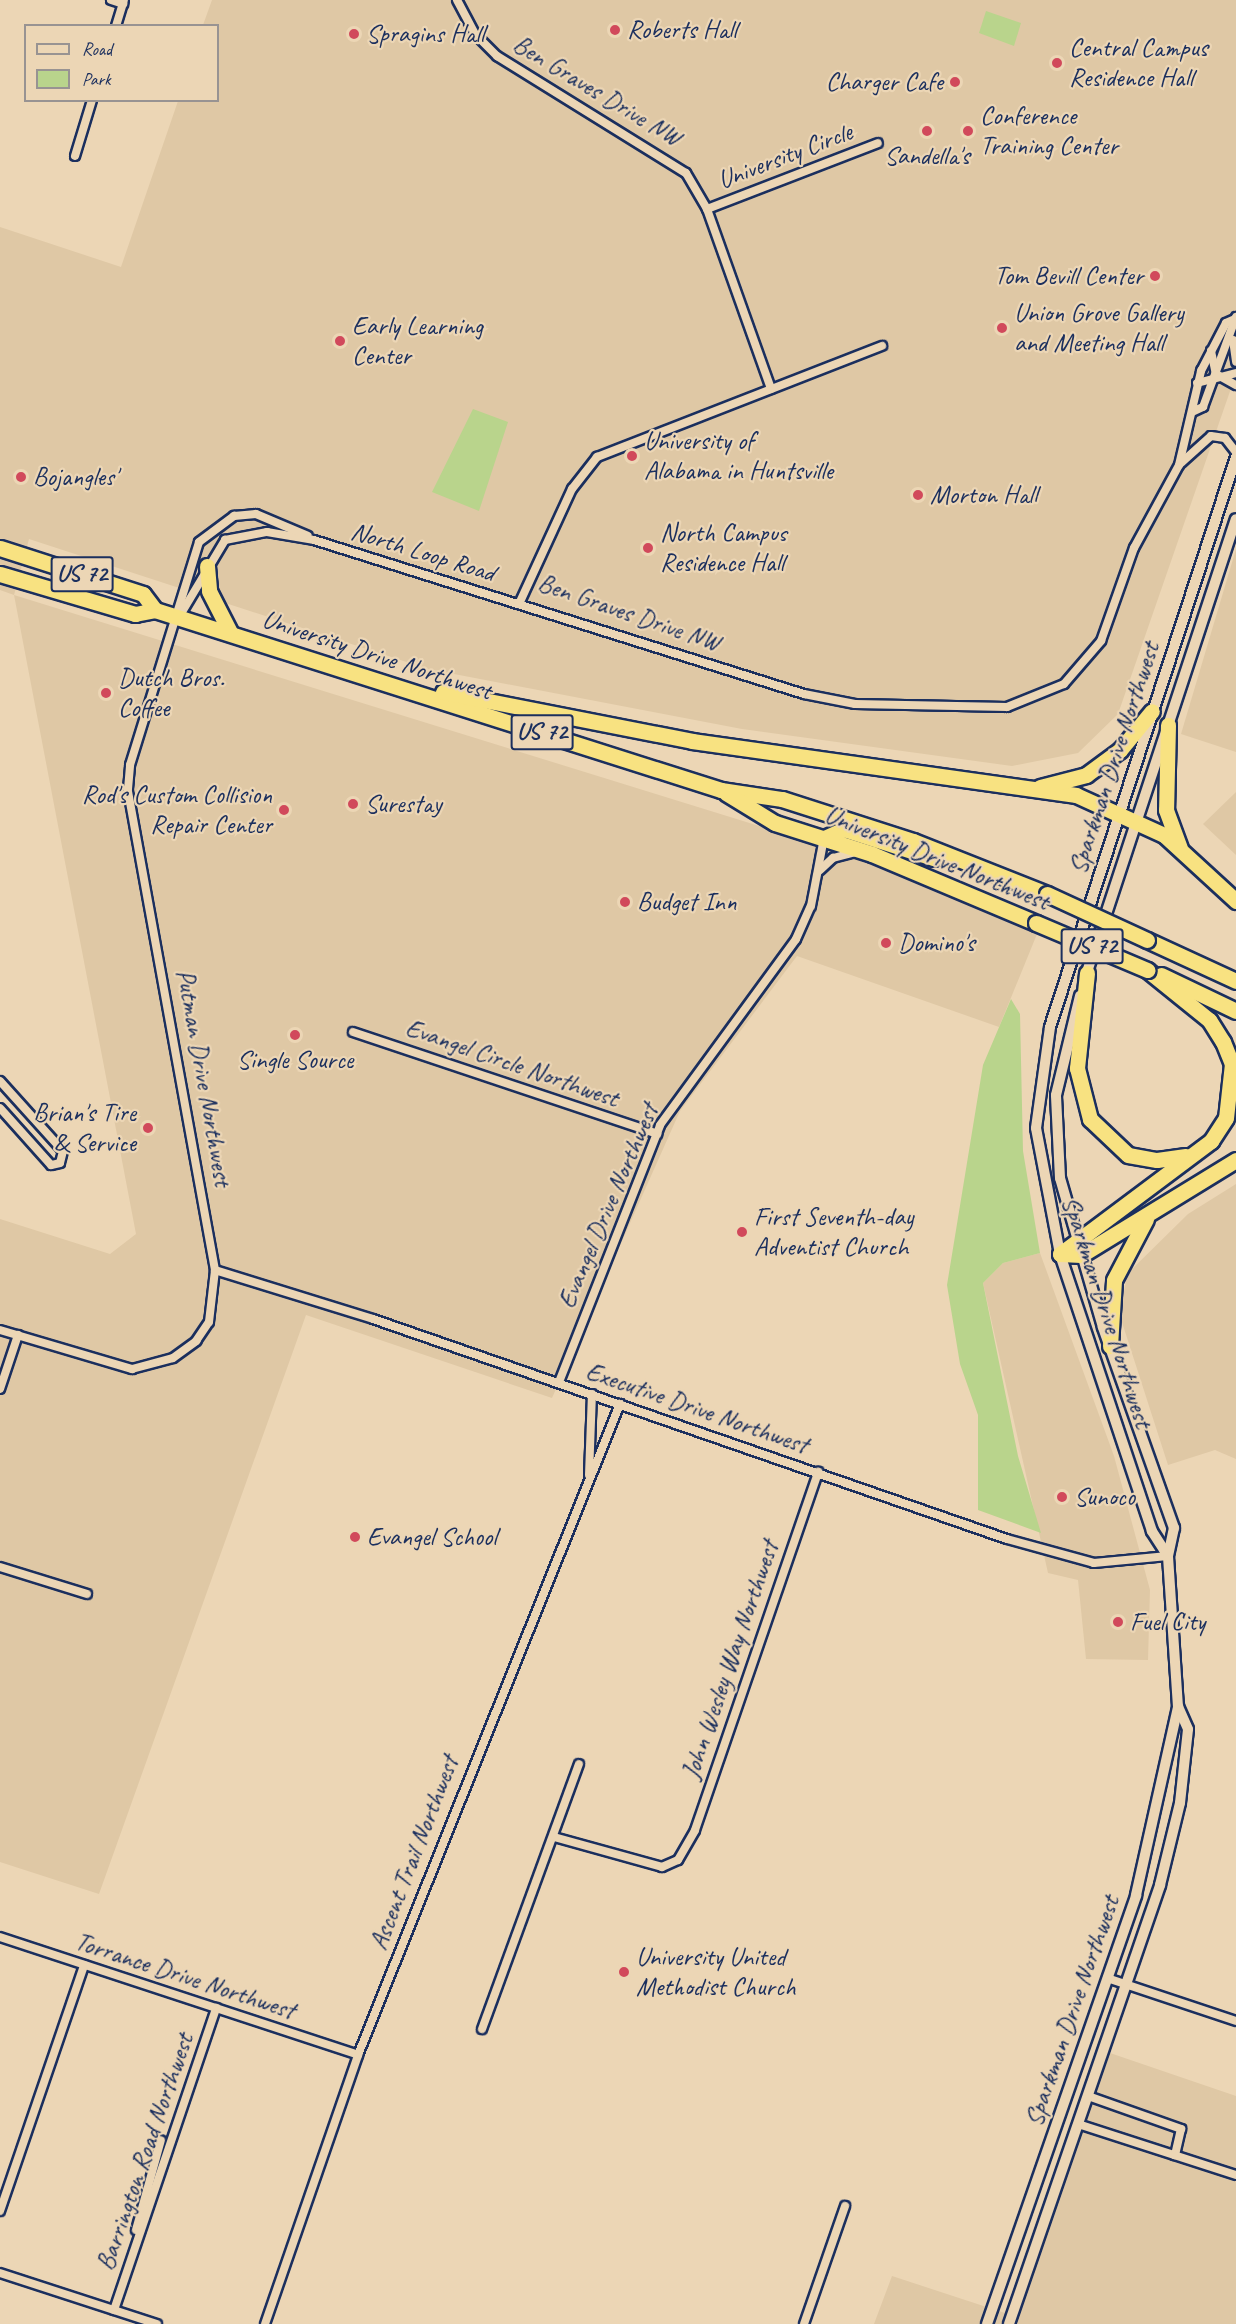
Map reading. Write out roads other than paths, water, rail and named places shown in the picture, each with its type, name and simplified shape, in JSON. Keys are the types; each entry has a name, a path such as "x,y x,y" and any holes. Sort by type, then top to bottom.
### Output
{"highway":[{"name":"University Drive Northwest","path":"0,548 143,594 154,609"},
{"path":"207,566 209,591 231,634"},
{"name":"University Drive Northwest","path":"0,574 135,615 154,609 721,790 782,799 965,860 1047,894 1236,981"},
{"path":"350,671 664,737 1076,795 1119,818 1164,834 1236,901"},
{"path":"1034,789 1086,775 1120,750 1152,711"},
{"path":"1168,725 1166,810 1181,850"},
{"name":"University Drive Northwest","path":"721,790 775,823 865,851 1147,970 1236,1011"},
{"name":"US 72","path":"824,838 844,829 936,859 965,860"},
{"path":"1060,1254 1076,1238 1211,1141 1226,1118 1232,1065 1209,1020 1147,970"},
{"path":"1087,973 1077,1068 1090,1119 1128,1155 1157,1160 1189,1155"},
{"path":"1060,1254 1081,1256 1236,1160"},
{"path":"1110,1346 1114,1280 1147,1217"}],"main road":[{"name":"Sparkman Drive Northwest","path":"1168,1556 1152,1531 1060,1254 1036,1128 1040,1076 1050,1027 1236,457"},
{"name":"Sparkman Drive Northwest","path":"1009,2324 1128,1984 1180,1803 1188,1729 1178,1707 1168,1556 1174,1528 1110,1346 1076,1238 1060,1178 1056,1095 1087,973 1236,519"},
{"name":"Sparkman Drive Northwest","path":"987,2324 1107,1978 1152,1839 1170,1724 1178,1707"}],"street":[{"path":"111,0 123,2 117,24"},
{"name":"Ben Graves Drive NW","path":"457,0 476,35 497,56 677,164 707,209 771,389 597,457 572,489 531,569 519,604 804,694 855,704 1008,707 1064,684 1101,641 1134,548 1179,465 1194,411 1197,383 1210,350 1226,323 1235,318"},
{"path":"75,156 91,102"},
{"name":"University Circle","path":"707,209 878,143"},
{"name":"Ben Graves Drive NW","path":"1194,411 1203,407 1232,336 1235,318"},
{"path":"1232,336 1236,362"},
{"path":"771,389 882,346"},
{"path":"1210,350 1216,374 1236,385"},
{"path":"1197,383 1216,374 1236,373"},
{"path":"1179,465 1211,436 1225,438 1236,452"},
{"name":"North Loop Road","path":"179,617 189,566 214,526 234,516 256,514 314,540 519,604"},
{"name":"North Loop Road","path":"179,617 194,600 207,566 225,540 242,533 314,540"},
{"name":"Putman Drive Northwest","path":"0,1330 118,1367 161,1364 196,1341 209,1322 215,1270 128,789 130,765 179,617"},
{"name":"Evangel Drive Northwest","path":"559,1382 657,1134 676,1099 796,939 820,870 824,838"},
{"path":"820,870 833,858 865,851"},
{"name":"Evangel Circle Northwest","path":"353,1032 657,1134"},
{"path":"0,1081 63,1151 60,1163 51,1165 0,1108"},
{"name":"Executive Drive Northwest","path":"215,1270 559,1382 818,1472 1094,1563 1168,1556"},
{"path":"0,1389 18,1335"},
{"path":"589,1479 592,1394"},
{"name":"Ascent Trail Northwest","path":"265,2324 358,2055 620,1404"},
{"name":"John Wesley Way Northwest","path":"554,1837 662,1867 678,1860 695,1830 818,1472"},
{"path":"0,1567 87,1594"},
{"path":"482,2029 579,1764"},
{"name":"Torrance Drive Northwest","path":"0,1937 358,2055"},
{"path":"0,2211 84,1965"},
{"path":"1107,1978 1236,2020"},
{"name":"Barrington Road Northwest","path":"114,2310 216,2008"},
{"path":"1088,2096 1181,2129 1175,2155"},
{"path":"1078,2124 1236,2175"},
{"path":"114,2310 161,2140"},
{"path":"804,2324 844,2206"},
{"path":"0,2272 157,2324"}],"place":[{"name":"Roberts Hall","path":"615,30"},
{"name":"Spragins Hall","path":"354,34"},
{"name":"Central Campus Residence Hall","path":"1057,63"},
{"name":"Charger Cafe","path":"955,82"},
{"name":"Sandella's","path":"927,131"},
{"name":"Conference Training Center","path":"968,131"},
{"name":"Tom Bevill Center","path":"1155,276"},
{"name":"Union Grove Gallery and Meeting Hall","path":"1002,328"},
{"name":"Early Learning Center","path":"340,341"},
{"name":"University of Alabama in Huntsville","path":"632,456"},
{"name":"Bojangles'","path":"21,477"},
{"name":"Morton Hall","path":"918,495"},
{"name":"North Campus Residence Hall","path":"648,548"},
{"name":"Dutch Bros. Coffee","path":"106,693"},
{"name":"Surestay","path":"353,804"},
{"name":"Rod's Custom Collision Repair Center","path":"284,810"},
{"name":"Budget Inn","path":"625,902"},
{"name":"Domino's","path":"886,943"},
{"name":"Single Source","path":"295,1035"},
{"name":"Brian's Tire & Service","path":"148,1128"},
{"name":"First Seventh-day Adventist Church","path":"742,1232"},
{"name":"Sunoco","path":"1062,1497"},
{"name":"Evangel School","path":"355,1537"},
{"name":"Fuel City","path":"1118,1622"},
{"name":"University United Methodist Church","path":"624,1972"}]}
